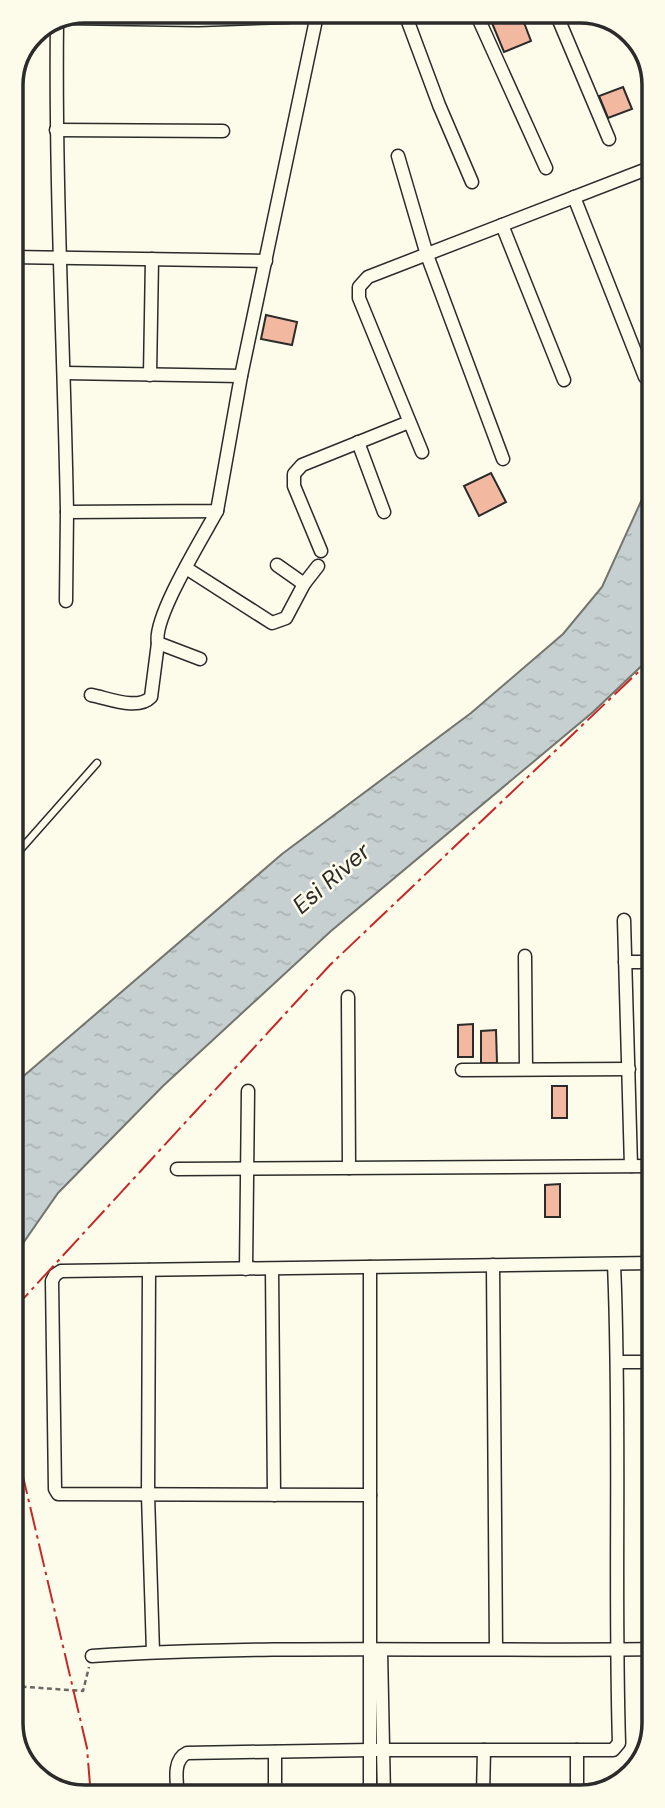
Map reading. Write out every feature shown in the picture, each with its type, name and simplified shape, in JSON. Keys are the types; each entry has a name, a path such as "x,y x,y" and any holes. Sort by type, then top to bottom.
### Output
{"street":[{"path":"91,695 137,704 145,703 151,697 158,627 217,512 241,376 315,23"},
{"path":"408,23 472,183"},
{"path":"481,23 546,168"},
{"path":"560,23 609,139"},
{"path":"57,29 56,130 65,373 66,601"},
{"path":"56,130 223,131"},
{"path":"398,156 427,255 503,459"},
{"path":"422,452 359,298 359,287 368,277 574,197 642,175"},
{"path":"574,197 642,369"},
{"path":"502,225 564,380"},
{"path":"23,257 266,261"},
{"path":"150,375 152,259"},
{"path":"65,373 241,376"},
{"path":"321,551 294,486 294,474 302,465 409,422"},
{"path":"358,442 384,512"},
{"path":"67,512 217,512"},
{"path":"276,565 304,584"},
{"path":"186,568 272,623 286,618 304,584 318,566"},
{"path":"158,643 200,659"},
{"path":"624,920 631,1166"},
{"path":"524,956 526,1069"},
{"path":"625,962 642,962"},
{"path":"348,997 349,1168"},
{"path":"462,1070 629,1069"},
{"path":"246,1269 248,1091"},
{"path":"177,1169 642,1166"},
{"path":"370,1495 58,1494 55,1489 52,1281 55,1275 61,1271 642,1263"},
{"path":"177,1785 177,1763 180,1756 187,1753 370,1750 612,1751 619,1743 616,1650 618,1362 614,1264"},
{"path":"493,1265 496,1649"},
{"path":"370,1267 370,1495 384,1785"},
{"path":"272,1269 274,1495"},
{"path":"149,1270 148,1495 153,1652"},
{"path":"618,1362 642,1362"},
{"path":"370,1785 376,1650"},
{"path":"92,1656 153,1652 642,1650"},
{"path":"483,1785 484,1750"},
{"path":"576,1750 577,1785"},
{"path":"275,1752 275,1785"}],"lane":[{"path":"23,847 97,763"}],"path":[{"path":"23,1687 83,1691 92,1656"}],"water":[{"name":"Esi River","path":"642,499 642,665 593,712 331,931 163,1086 58,1193 23,1243 23,1077 282,854 471,713 563,634 602,587"}],"building":[{"path":"492,23 524,23 531,41 504,52"},
{"path":"623,87 632,109 608,118 599,96"},
{"path":"266,315 297,322 292,345 261,339"},
{"path":"491,473 506,502 479,516 464,486"},
{"path":"473,1024 473,1057 458,1057 458,1025"},
{"path":"496,1030 497,1063 481,1063 481,1031"},
{"path":"552,1086 567,1086 567,1118 552,1118"},
{"path":"560,1184 560,1217 545,1217 545,1185"}],"power":[{"path":"23,1299 330,965 642,668"},
{"path":"23,1476 87,1748 90,1785"}]}
